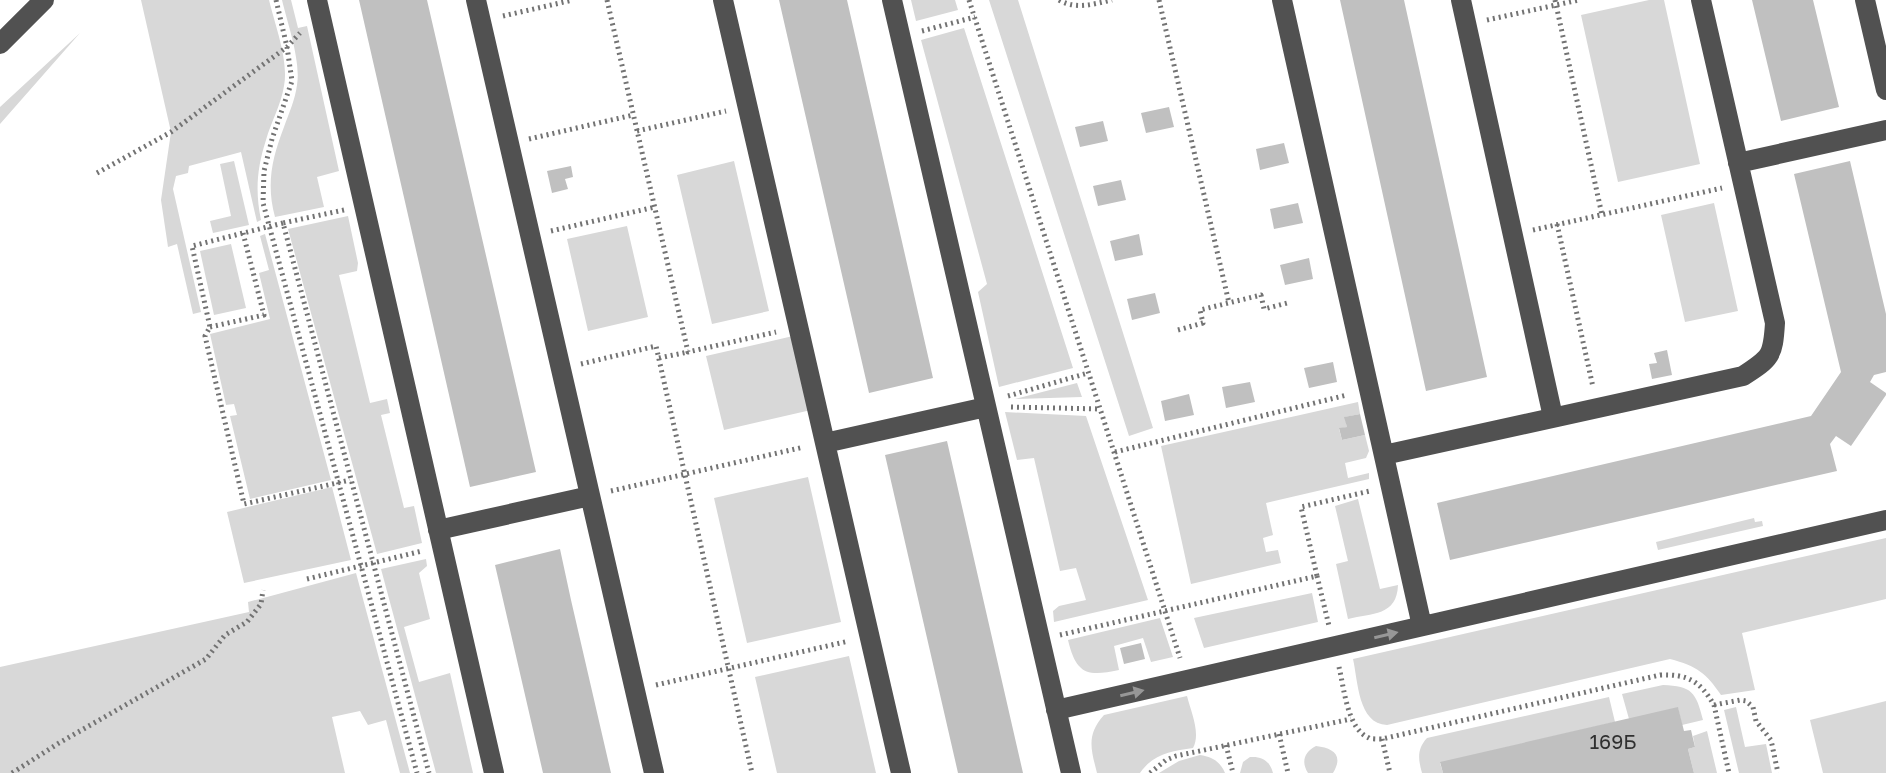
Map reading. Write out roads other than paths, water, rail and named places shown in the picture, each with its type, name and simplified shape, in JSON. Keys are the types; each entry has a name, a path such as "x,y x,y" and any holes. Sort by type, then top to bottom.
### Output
{"street":[{"path":"0,44 44,0"},
{"path":"476,0 654,773"},
{"path":"723,0 901,773"},
{"path":"892,0 1071,773"},
{"path":"1282,0 1422,626"},
{"path":"1461,0 1553,417"},
{"path":"1384,455 1743,376 1765,362 1774,345 1775,323 1701,0"},
{"path":"1865,0 1886,90"},
{"path":"319,6 494,773"},
{"path":"1738,163 1886,130"},
{"path":"825,443 986,407"},
{"path":"440,538 590,496"},
{"path":"1056,710 1886,520"}]}
